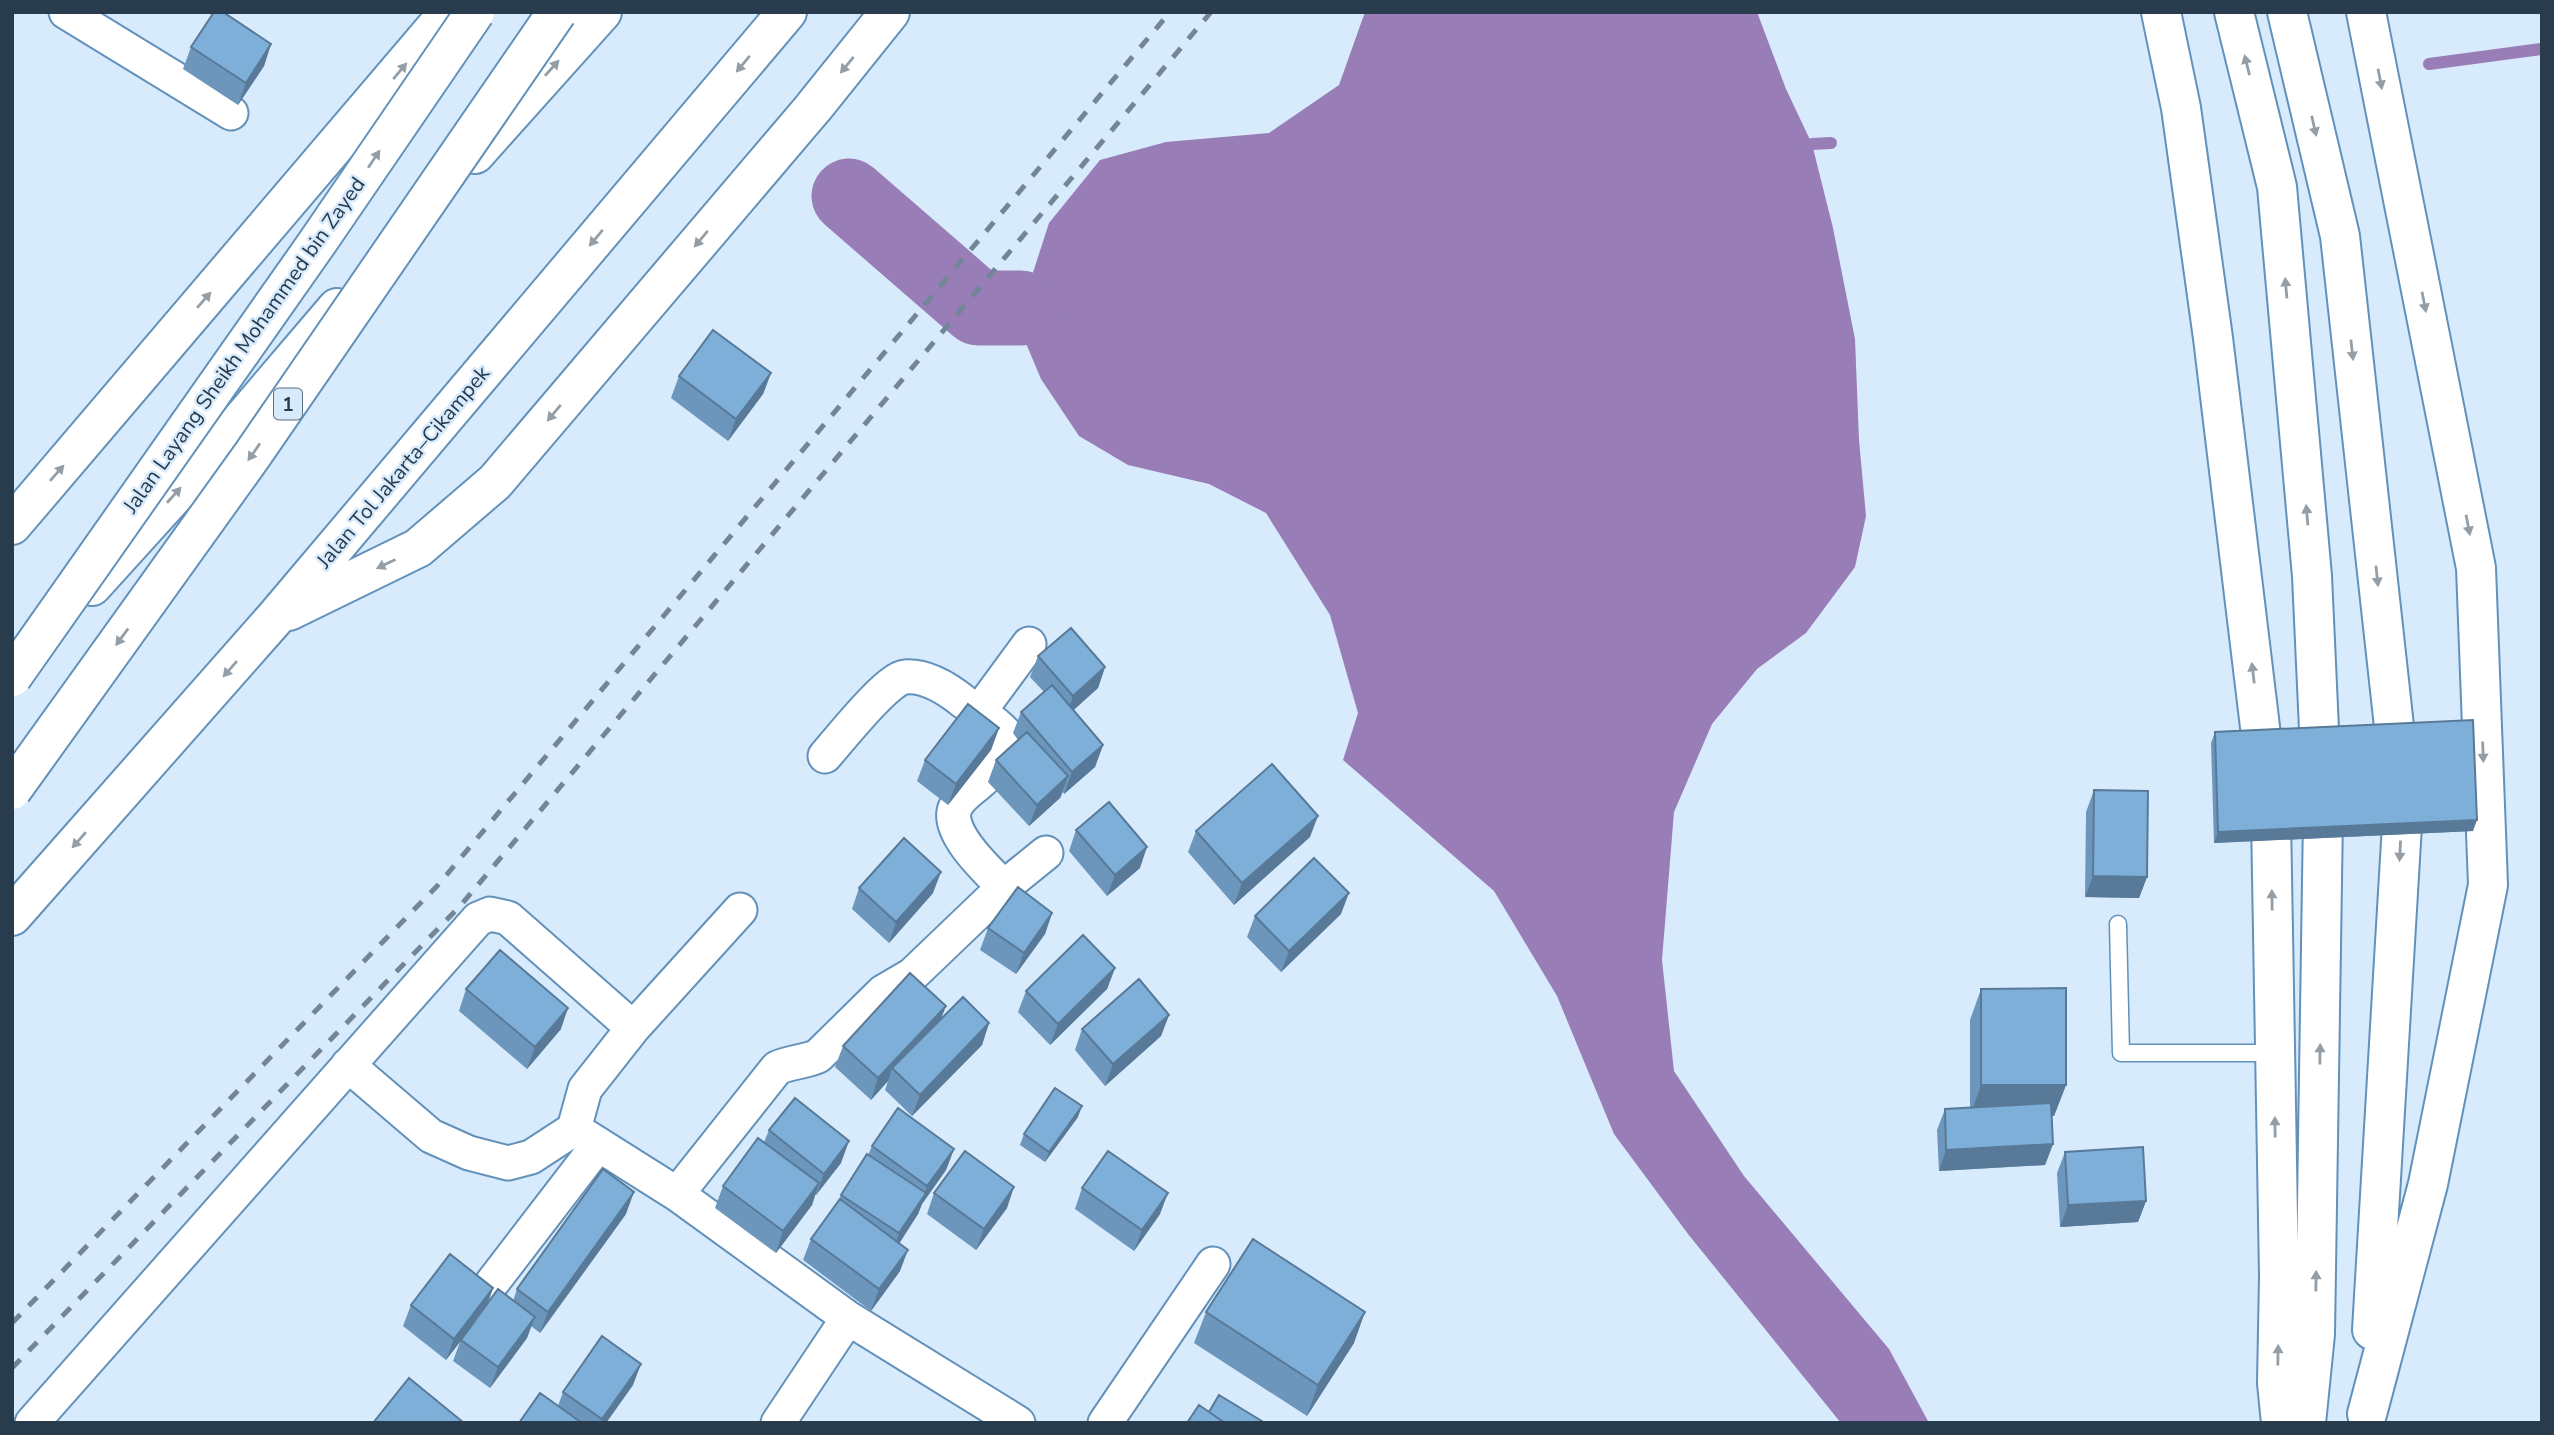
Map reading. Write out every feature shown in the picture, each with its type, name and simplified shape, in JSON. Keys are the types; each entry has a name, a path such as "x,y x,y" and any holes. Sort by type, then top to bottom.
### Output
{"highway":[{"path":"12,524 449,12"},
{"name":"Jalan Layang Sheikh Mohammed bin Zayed","path":"12,675 317,243 475,12"},
{"name":"1","path":"12,790 253,454 556,12"},
{"name":"1","path":"12,675 602,12"},
{"name":"Jalan Tol Jakarta–Cikampek","path":"12,916 275,618 787,12"},
{"path":"275,618 418,548 495,482 804,118 890,12"},
{"path":"2161,12 2181,108 2213,338 2270,818 2278,1276 2277,1383 2281,1423"},
{"path":"2234,12 2277,187 2313,589 2323,844 2315,1334 2306,1423"},
{"path":"2287,12 2340,236 2403,808 2367,1418"},
{"path":"2366,12 2476,568 2488,885 2428,1184 2367,1418"}],"street":[{"path":"66,12 231,113"},
{"path":"979,712 1029,644"},
{"path":"825,755 889,684 903,677 916,678 950,691 1002,728 1010,739 1002,762 961,798 954,808 953,817 965,844 1004,887"},
{"path":"677,1194 777,1068 818,1056 883,992 912,975 1004,887 1045,853"},
{"path":"492,1283 586,1137 585,1089 633,1028 740,910"},
{"path":"32,1423 478,919 490,914 508,918 633,1028"},
{"path":"348,1065 431,1136 469,1153 508,1163 586,1137"},
{"path":"586,1137 677,1194 848,1318 1018,1423"},
{"path":"1105,1423 1213,1264"},
{"path":"778,1423 848,1318"}],"lane":[{"path":"2118,924 2121,1053 2274,1053"}],"shaded area":[{"path":"1365,12 1757,12 1786,89 1812,144 1833,228 1855,339 1859,440 1866,516 1855,567 1806,633 1757,669 1712,724 1674,812 1662,960 1674,1071 1744,1176 1889,1349 1929,1423 1841,1423 1688,1234 1614,1134 1557,996 1494,891 1343,760 1358,713 1330,615 1266,513 1209,484 1128,465 1079,436 1041,379 1017,322 1049,223 1100,160 1166,142 1269,133 1339,85"}],"building":[{"path":"214,12 223,12 271,44 246,83 191,47"},
{"path":"713,330 771,373 736,419 679,376"},
{"path":"1071,628 1105,667 1073,696 1038,656"},
{"path":"1052,685 1103,745 1072,772 1021,712"},
{"path":"968,704 999,728 956,784 925,760"},
{"path":"2473,720 2477,820 2218,832 2215,732"},
{"path":"1027,732 1068,776 1037,805 996,760"},
{"path":"1272,764 1318,816 1242,883 1196,831"},
{"path":"2094,790 2148,791 2147,877 2093,876"},
{"path":"1109,802 1147,847 1115,875 1076,830"},
{"path":"904,838 941,872 896,922 859,888"},
{"path":"1314,858 1349,893 1289,951 1255,916"},
{"path":"1018,887 1052,913 1024,953 988,928"},
{"path":"1083,935 1115,968 1058,1024 1026,991"},
{"path":"500,950 568,1008 535,1047 466,989"},
{"path":"910,973 946,1006 878,1078 843,1046"},
{"path":"1139,979 1169,1015 1113,1064 1082,1029"},
{"path":"2066,988 2066,1085 1981,1085 1981,989"},
{"path":"963,997 989,1023 920,1095 892,1068"},
{"path":"1055,1088 1082,1106 1049,1152 1024,1134"},
{"path":"795,1098 849,1141 824,1174 769,1130"},
{"path":"2051,1103 2053,1144 1946,1150 1945,1109"},
{"path":"898,1108 954,1149 927,1186 872,1146"},
{"path":"758,1138 819,1183 783,1231 723,1186"},
{"path":"2143,1147 2146,1201 2068,1205 2065,1152"},
{"path":"965,1151 1014,1187 984,1229 934,1193"},
{"path":"1108,1151 1168,1193 1142,1230 1082,1188"},
{"path":"867,1154 926,1193 899,1233 841,1195"},
{"path":"603,1169 634,1192 548,1312 517,1289"},
{"path":"840,1199 908,1250 879,1289 811,1239"},
{"path":"1253,1239 1365,1312 1318,1385 1206,1312"},
{"path":"450,1254 493,1288 454,1339 411,1305"},
{"path":"498,1289 535,1317 498,1367 461,1340"},
{"path":"602,1336 641,1364 602,1419 563,1392"},
{"path":"409,1378 464,1423 373,1423"},
{"path":"540,1393 582,1423 519,1423"},
{"path":"1219,1395 1265,1423 1225,1423 1209,1412"},
{"path":"1199,1405 1225,1423 1187,1423"}],"waterway":[{"path":"2429,64 2541,49"},
{"path":"1812,144 1831,143"},
{"path":"849,196 978,308 1021,308"}],"railway":[{"path":"12,1323 438,885 1170,12"},
{"path":"12,1368 461,905 1211,12"}]}
